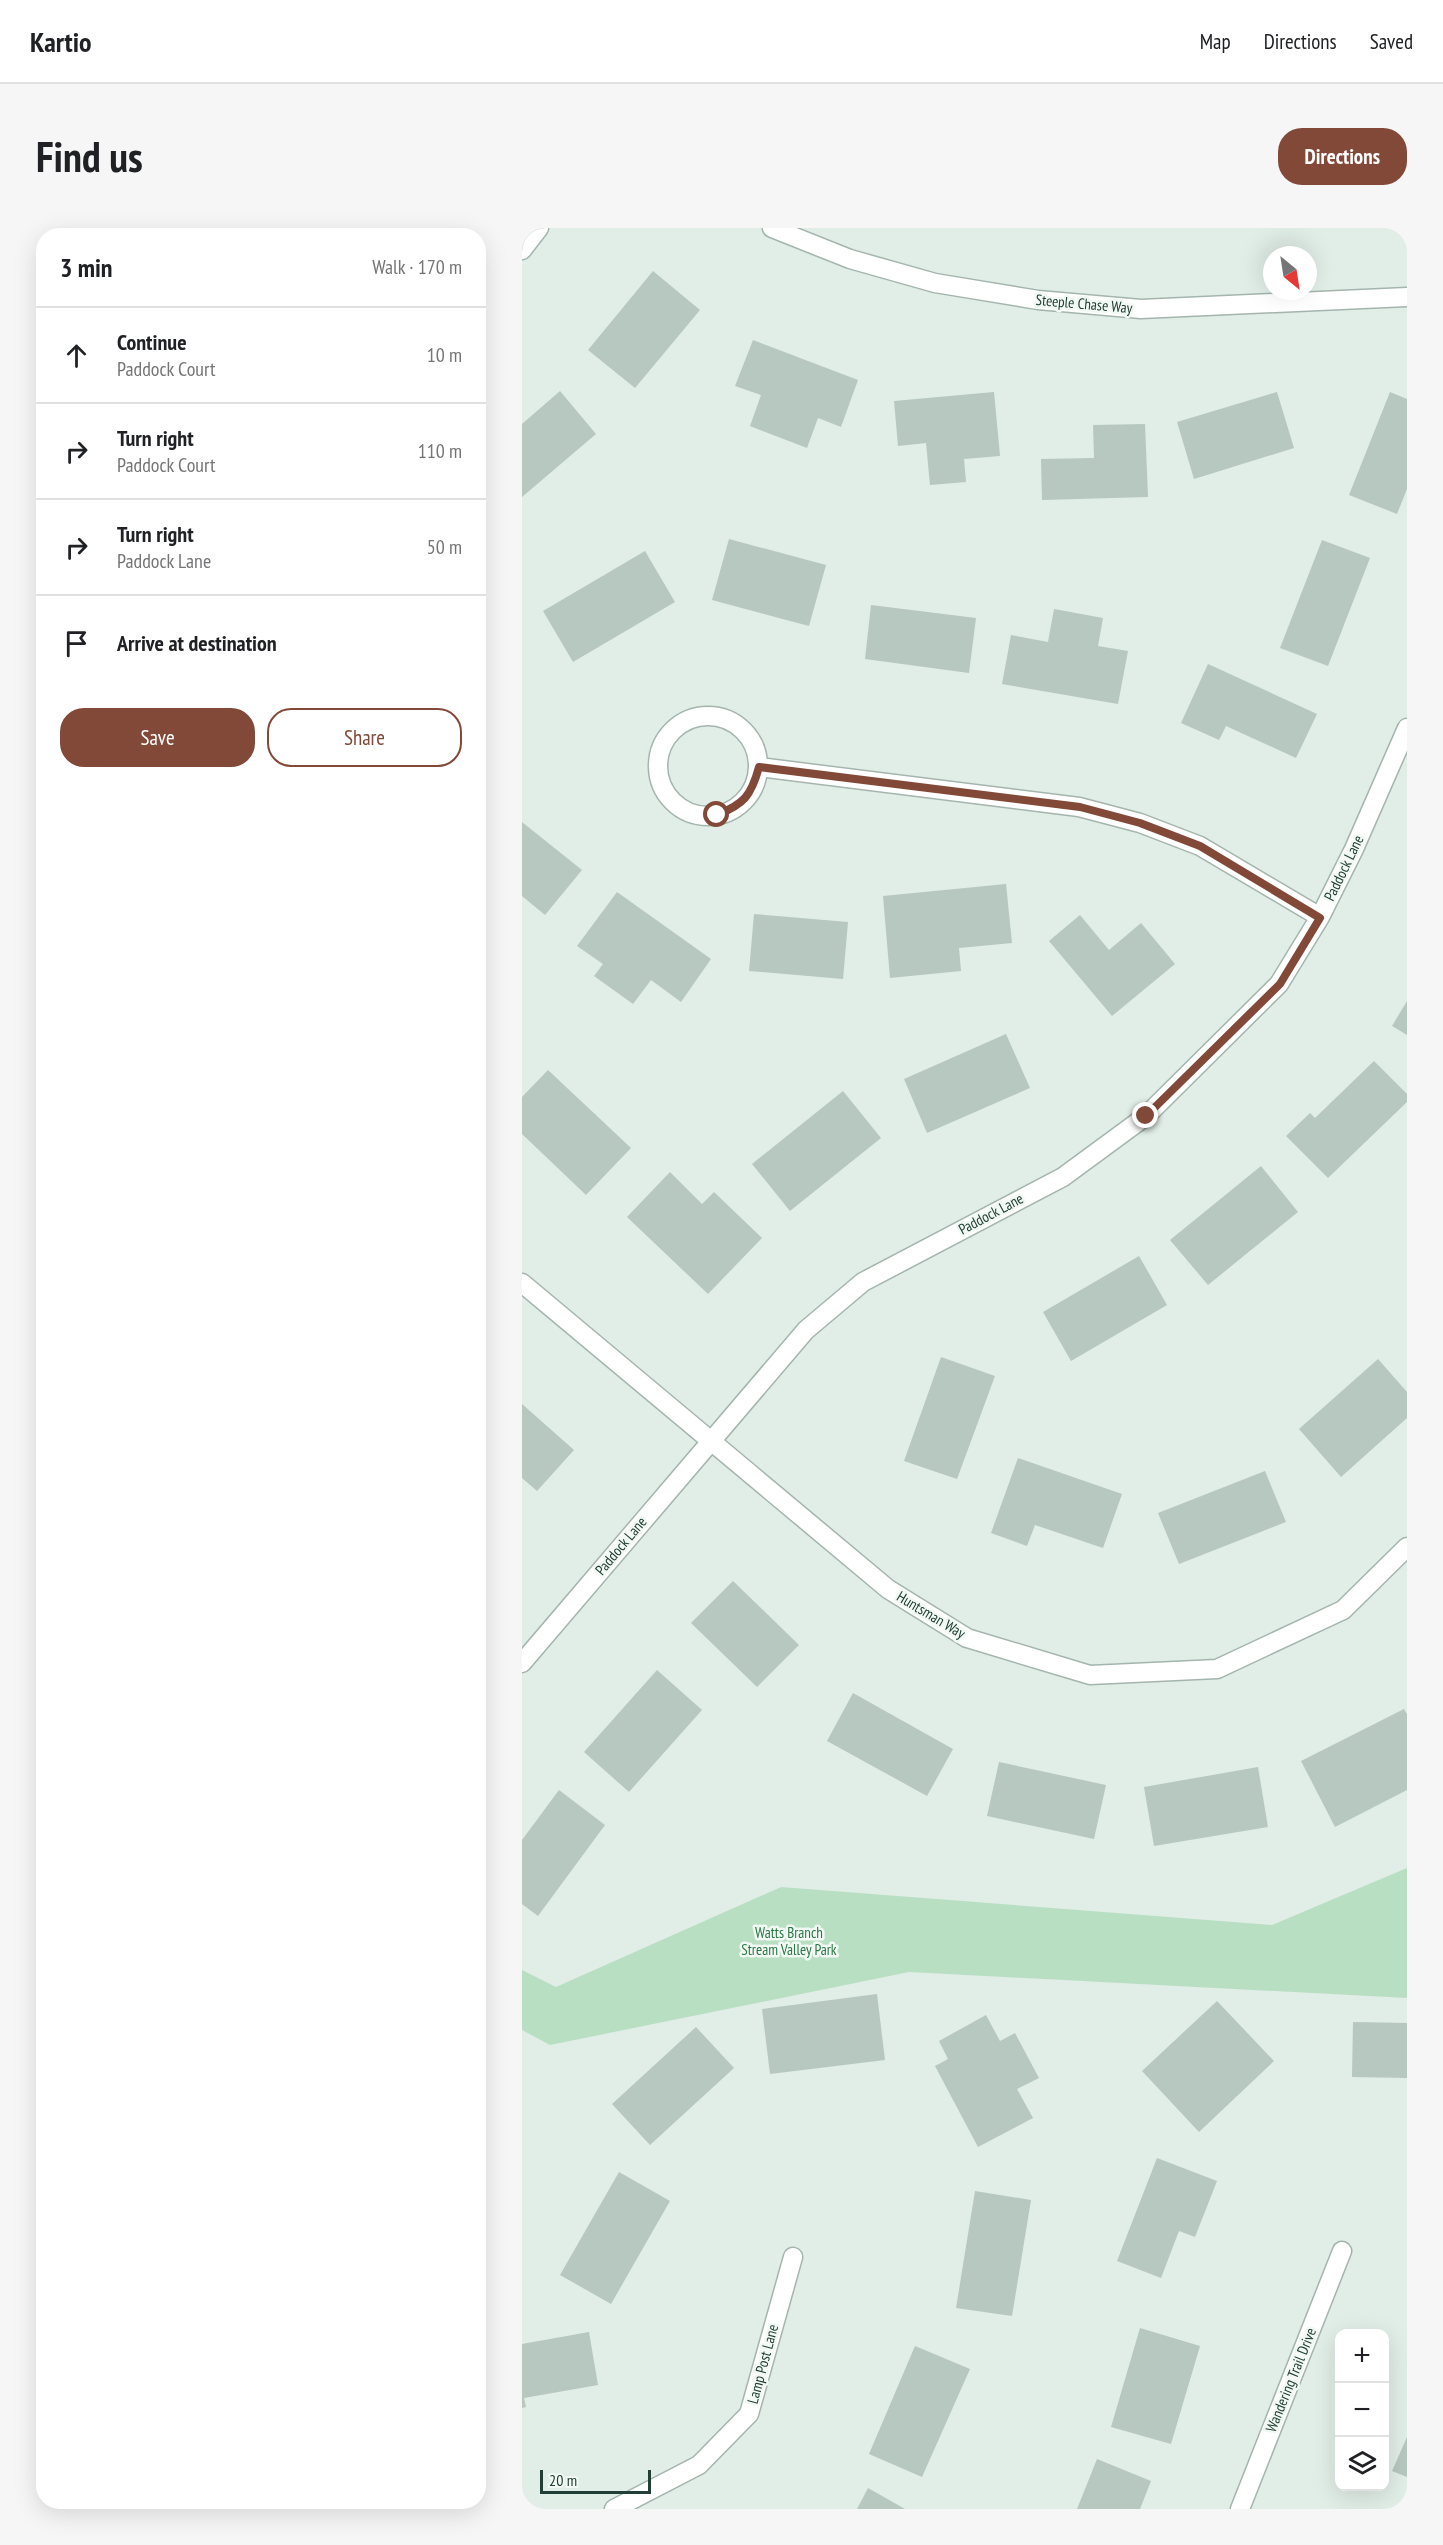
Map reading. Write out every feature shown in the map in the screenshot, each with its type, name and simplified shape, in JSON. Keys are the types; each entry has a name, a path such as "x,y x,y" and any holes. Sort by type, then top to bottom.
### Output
{"street":[{"path":"522,250 539,228"},
{"name":"Steeple Chase Way","path":"772,228 850,259 935,283 1038,300 1141,309 1407,297"},
{"path":"699,716 722,717 741,727 755,746 759,767 753,789 738,806 717,815 695,815 675,804 662,786 657,764 663,742 670,733 678,725 699,716"},
{"name":"Paddock Lane","path":"522,1664 710,1440 806,1330 863,1282 1063,1177 1146,1116 1280,984 1320,918 1354,849 1407,728"},
{"path":"759,767 1080,807 1140,823 1200,846 1320,918"},
{"name":"Huntsman Way","path":"522,1282 888,1589 967,1638 1090,1675 1217,1669 1343,1610 1407,1547"},
{"name":"Wandering Trail Drive","path":"1240,2509 1342,2251"},
{"name":"Lamp Post Lane","path":"614,2509 699,2465 749,2414 793,2257"}],"green space":[{"name":"Watts Branch Stream Valley Park","path":"1407,1868 1407,1998 909,1972 550,2045 522,2030 522,1970 556,1987 781,1887 1272,1925"}],"building":[{"path":"653,271 700,310 635,388 588,350"},
{"path":"753,340 858,380 841,427 818,418 807,448 750,426 761,395 735,386"},
{"path":"560,391 596,434 522,497 522,424"},
{"path":"994,392 1000,456 964,459 966,482 930,485 926,443 898,446 894,401"},
{"path":"1277,392 1294,448 1194,479 1177,422"},
{"path":"1390,392 1407,399 1407,489 1397,514 1349,495"},
{"path":"1145,424 1148,497 1042,500 1041,459 1094,458 1093,425"},
{"path":"729,539 826,565 809,626 712,600"},
{"path":"1322,540 1370,558 1328,666 1280,648"},
{"path":"645,551 675,602 573,662 543,611"},
{"path":"871,605 976,618 969,673 865,659"},
{"path":"1054,609 1103,618 1098,646 1128,651 1118,704 1002,684 1011,635 1048,642"},
{"path":"1208,664 1317,714 1296,758 1226,726 1219,740 1181,723"},
{"path":"522,822 582,870 545,915 522,896"},
{"path":"1006,884 1012,943 959,948 961,971 890,978 883,896"},
{"path":"617,892 711,959 681,1002 651,980 633,1004 594,976 603,964 577,946"},
{"path":"754,914 848,922 843,979 749,971"},
{"path":"1080,915 1109,950 1141,923 1175,964 1112,1016 1049,941"},
{"path":"1407,1001 1407,1035 1392,1026"},
{"path":"1006,1034 1030,1088 927,1133 904,1079"},
{"path":"1374,1061 1407,1094 1407,1102 1328,1178 1286,1136 1310,1113 1315,1118"},
{"path":"548,1070 631,1148 586,1195 522,1134 522,1097"},
{"path":"843,1091 881,1138 790,1211 752,1164"},
{"path":"1261,1166 1298,1212 1208,1285 1170,1240"},
{"path":"670,1172 702,1204 714,1192 762,1238 708,1294 627,1217"},
{"path":"1139,1256 1167,1305 1071,1361 1043,1312"},
{"path":"941,1357 995,1376 957,1479 904,1461"},
{"path":"1378,1359 1407,1392 1407,1418 1341,1477 1299,1429"},
{"path":"522,1404 574,1450 537,1491 522,1478"},
{"path":"1018,1458 1122,1494 1103,1548 1035,1525 1027,1546 991,1533"},
{"path":"1265,1471 1286,1522 1179,1564 1158,1513"},
{"path":"733,1581 799,1645 757,1687 691,1623"},
{"path":"657,1670 702,1710 629,1792 584,1752"},
{"path":"853,1693 953,1749 927,1796 827,1741"},
{"path":"1404,1709 1407,1714 1407,1790 1335,1827 1301,1761"},
{"path":"999,1762 1106,1785 1094,1839 987,1816"},
{"path":"1258,1767 1268,1827 1154,1846 1144,1787"},
{"path":"559,1790 605,1825 538,1916 522,1904 522,1840"},
{"path":"877,1994 885,2060 770,2074 762,2009"},
{"path":"1217,2001 1274,2061 1199,2132 1142,2071"},
{"path":"986,2015 1000,2041 1015,2033 1039,2078 1017,2089 1033,2118 978,2147 935,2066 948,2059 939,2041"},
{"path":"1353,2022 1407,2023 1407,2078 1352,2077"},
{"path":"696,2027 734,2068 650,2145 612,2104"},
{"path":"1157,2158 1217,2181 1195,2237 1179,2231 1161,2278 1117,2261"},
{"path":"619,2172 670,2201 611,2304 560,2275"},
{"path":"975,2191 1031,2200 1012,2316 956,2308"},
{"path":"1140,2328 1200,2346 1171,2444 1111,2427"},
{"path":"589,2332 598,2385 524,2398 526,2407 522,2408 522,2344"},
{"path":"915,2346 970,2369 922,2477 869,2454"},
{"path":"1407,2437 1407,2477 1392,2471"},
{"path":"1097,2459 1151,2481 1140,2509 1077,2509"},
{"path":"868,2488 905,2509 857,2509"}],"route":[{"path":"717,815 738,806 753,789 759,767 962,790 1080,807 1140,823 1200,846 1320,918 1280,984 1146,1116"}]}
